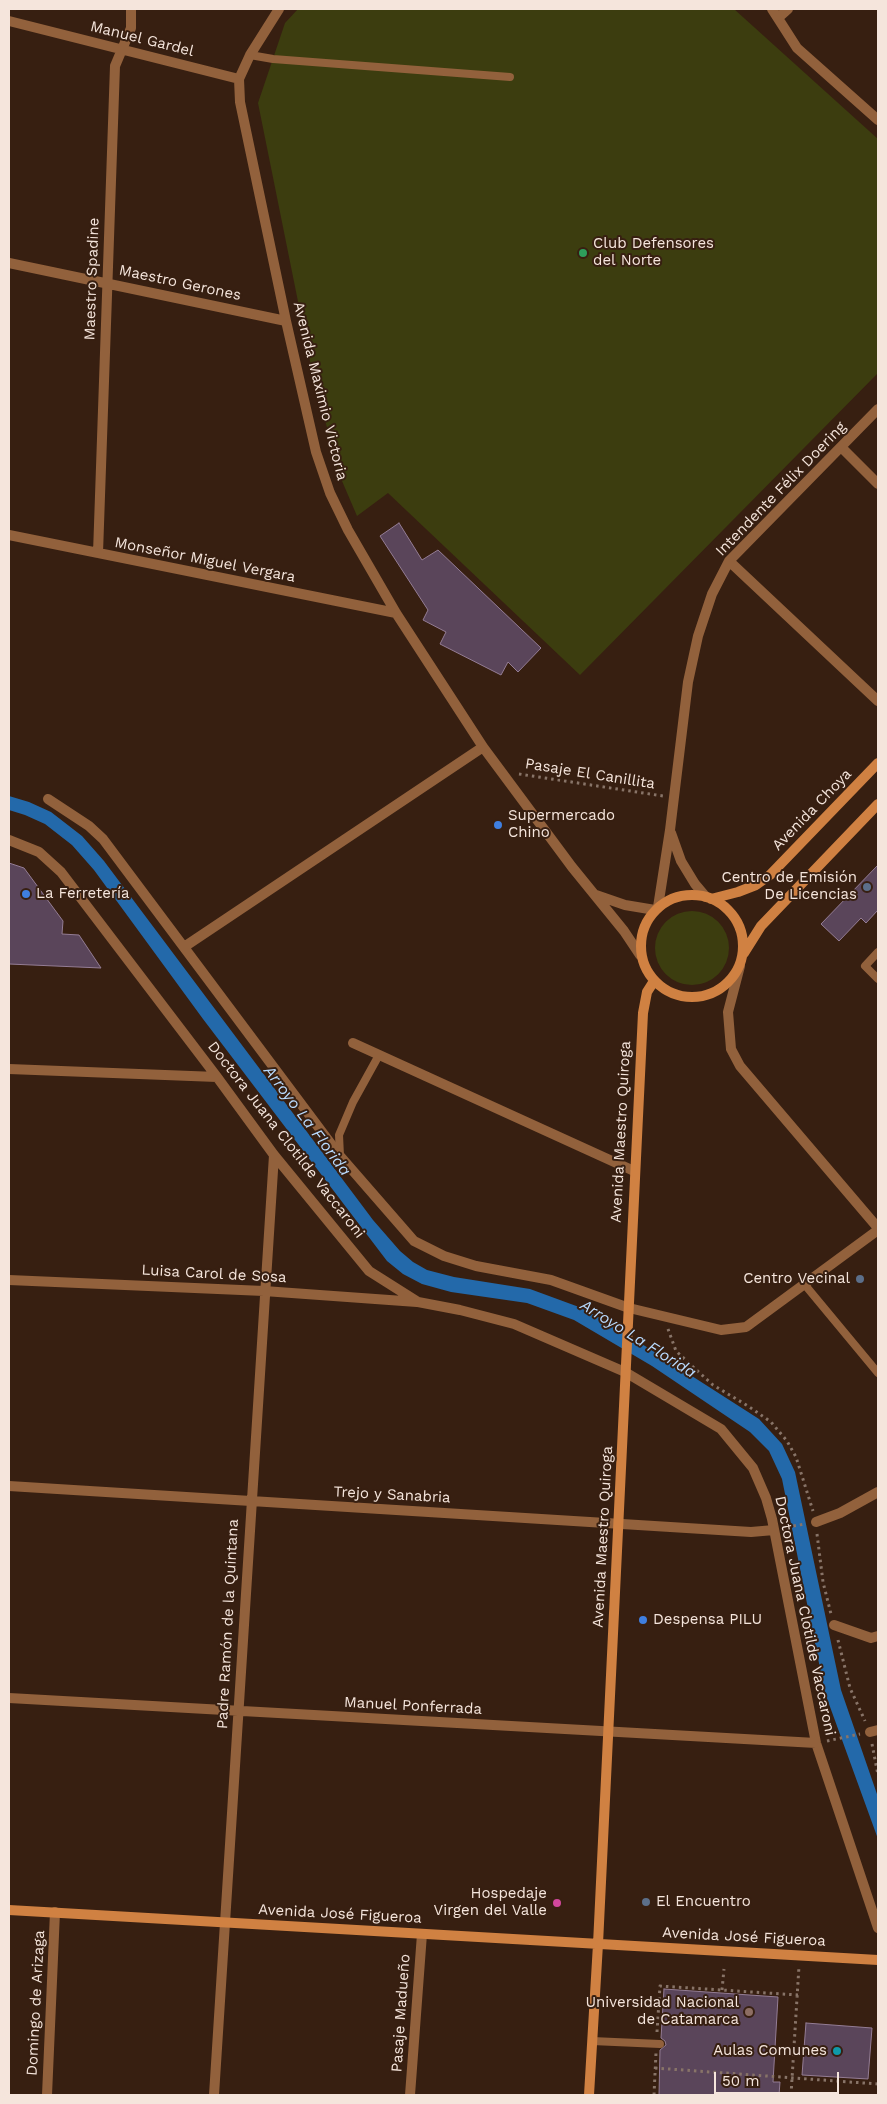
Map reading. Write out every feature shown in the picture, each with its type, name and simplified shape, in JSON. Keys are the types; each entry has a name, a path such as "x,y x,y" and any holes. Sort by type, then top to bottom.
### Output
{"main road":[{"name":"Avenida Choya","path":"709,898 738,892 756,885 770,875 878,763"},
{"path":"743,954 761,926 878,804"},
{"path":"693,895 709,898 726,908 737,921 743,937 743,954 740,966 732,979 721,989 708,996 693,998 665,991 645,969 640,955 642,931 647,920 656,909 668,900 680,896 693,895"},
{"name":"Avenida Maestro Quiroga","path":"588,2095 598,1944 643,1013 648,992 654,981"},
{"name":"Avenida José Figueroa","path":"9,1910 878,1960"}],"street":[{"name":"Maestro Spadine","path":"98,553 115,66 130,28 131,9"},
{"name":"Avenida Maximio Victoria","path":"279,9 250,55 239,80 240,102 286,321 316,452 330,494 348,530 396,613 483,747 572,867 624,931 640,955"},
{"path":"772,9 797,48 878,120"},
{"path":"778,18 788,9"},
{"name":"Manuel Gardel","path":"9,21 239,80"},
{"name":"Maestro Gerones","path":"9,263 286,321"},
{"name":"Intendente Félix Doering","path":"656,909 670,830 688,682 698,636 712,594 729,560 878,409"},
{"path":"841,447 878,484"},
{"name":"Monseñor Miguel Vergara","path":"9,535 396,613"},
{"path":"729,560 878,701"},
{"path":"184,946 483,747"},
{"path":"48,799 89,826 103,840 340,1156 414,1241 444,1256 476,1266 551,1280 629,1308 721,1330 746,1327 878,1229 740,1066 731,1049 728,1012 740,966"},
{"name":"Intendente Félix Doering","path":"670,830 681,861 695,884 709,898"},
{"name":"Doctora Juana Clotilde Vaccaroni","path":"9,840 39,852 61,872 274,1155 370,1271 418,1302 460,1310 514,1324 625,1372 720,1430 753,1468 766,1498 774,1530 816,1743 878,1928"},
{"path":"595,895 618,903 656,909"},
{"path":"353,1043 634,1172"},
{"path":"9,1069 217,1077"},
{"name":"Padre Ramón de la Quintana","path":"214,2095 274,1155"},
{"name":"Luisa Carol de Sosa","path":"9,1280 264,1291 418,1302"},
{"name":"Trejo y Sanabria","path":"9,1486 752,1532 774,1530"},
{"path":"816,1522 840,1513 878,1492"},
{"path":"834,1625 871,1638 878,1636"},
{"name":"Manuel Ponferrada","path":"9,1698 816,1743"},
{"name":"Domingo de Arizaga","path":"47,2095 55,1912"},
{"name":"Pasaje Madueño","path":"410,2095 422,1934"}],"lane":[{"path":"250,55 273,59 510,77"},
{"path":"878,952 865,966 878,979"},
{"path":"340,1156 339,1135 353,1102 379,1055"},
{"path":"805,1285 878,1373"},
{"path":"592,2041 659,2044"}],"path":[{"name":"Pasaje El Canillita","path":"502,772 674,798"},
{"path":"664,1317 676,1351 713,1385 771,1422 787,1441 796,1457 816,1522 823,1582 850,1688 874,1731 873,1754 878,1775"},
{"path":"774,1530 816,1522"},
{"path":"816,1743 874,1731"},
{"path":"791,2095 800,1956"},
{"path":"722,1990 724,1969"},
{"path":"654,2095 655,2068 659,2044 660,1986 798,1995"},
{"path":"655,2068 878,2084"},
{"path":"753,2080 754,2075"}],"shaded area":[{"name":"Club Defensores del Norte","path":"298,9 734,9 878,139 878,373 580,675 388,493 357,516 339,474 311,366 258,103 285,23"},
{"path":"692,911 706,914 718,922 726,934 729,948 726,962 718,974 706,982 692,985 678,982 666,974 658,962 655,948 658,934 666,922 678,914"}],"water":[{"path":"9,796 29,802 51,812 82,836 104,861 373,1220 400,1251 413,1262 427,1270 454,1277 530,1289 579,1307 606,1321 759,1419 782,1444 795,1472 841,1690 878,1797 878,1839 825,1693 782,1479 769,1451 750,1432 652,1366 574,1320 527,1303 451,1292 422,1284 403,1274 387,1261 203,1019 94,870 72,845 45,824 9,810"}],"building":[{"path":"399,523 422,560 438,550 541,648 518,672 508,662 501,675 440,644 446,632 423,620 428,610 380,536"},
{"name":"La Ferretería","path":"9,863 24,868 63,921 62,934 79,935 101,968 9,964"},
{"name":"Centro de Emisión De Licencias","path":"878,865 878,910 866,923 861,918 839,941 821,924"},
{"path":"664,1989 778,1997 773,2082 780,2082 779,2095 659,2095 660,2050 666,2045 665,2041 661,2038"},
{"name":"Aulas Comunes","path":"806,2023 872,2028 868,2079 802,2075"}],"place":[{"name":"Club Defensores del Norte","path":"583,253"},
{"name":"Supermercado Chino","path":"498,825"},
{"name":"Centro de Emisión De Licencias","path":"867,887"},
{"name":"La Ferretería","path":"26,894"},
{"name":"Centro Vecinal","path":"860,1279"},
{"name":"Despensa PILU","path":"643,1620"},
{"name":"El Encuentro","path":"646,1902"},
{"name":"Hospedaje Virgen del Valle","path":"557,1903"},
{"name":"Universidad Nacional de Catamarca","path":"749,2012"},
{"name":"Aulas Comunes","path":"837,2051"}],"water label":[{"name":"Arroyo La Florida","path":"307,1121"},
{"name":"Arroyo La Florida","path":"638,1339"}]}
